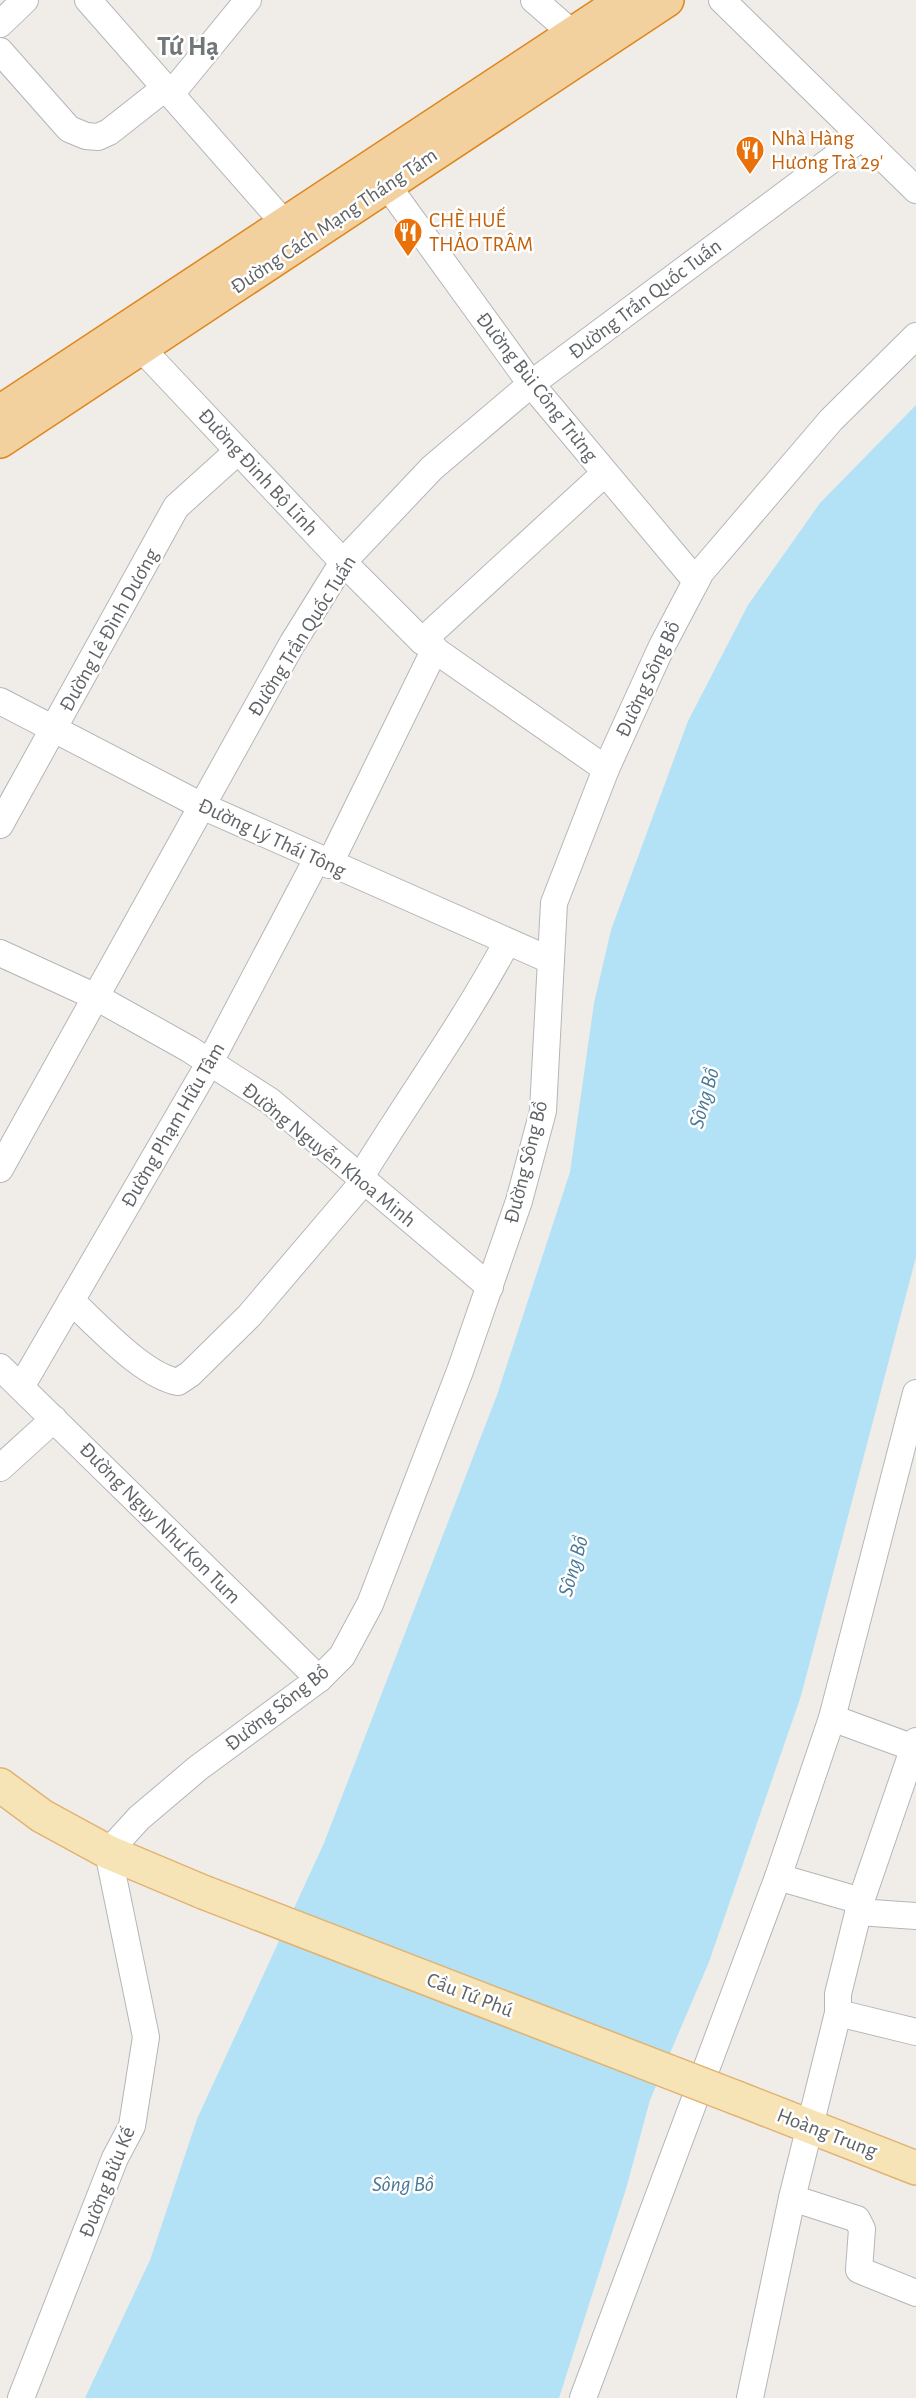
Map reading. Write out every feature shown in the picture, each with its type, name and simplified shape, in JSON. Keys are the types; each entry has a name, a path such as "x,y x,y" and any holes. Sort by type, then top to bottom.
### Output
{"highway":[{"name":"Đường Cách Mạng Tháng Tám","path":"0,412 624,0"},
{"name":"Đường Cách Mạng Tháng Tám","path":"0,441 667,0"}],"main road":[{"name":"Cầu Tứ Phú","path":"0,1785 42,1816 108,1852 203,1892 737,2098"},
{"name":"Hoàng Trung","path":"737,2098 916,2168"}],"street":[{"path":"0,24 25,0"},
{"path":"88,0 285,224"},
{"path":"0,51 69,129 86,136 98,137 109,132 168,91 248,0"},
{"path":"534,0 573,34"},
{"path":"722,0 916,190"},
{"name":"Đường Trần Quốc Tuấn","path":"4,1153 96,998 292,644 343,562 432,468 531,384 862,137"},
{"name":"Đường Bùi Công Trừng","path":"387,185 531,384 696,581"},
{"name":"Đường Sông Bồ","path":"108,1852 139,1818 198,1768 319,1679 342,1656 370,1604 460,1371 519,1202 543,1111 554,903 606,769 662,646 696,581 761,500 831,420 916,336"},
{"name":"Đường Đinh Bộ Lĩnh","path":"141,348 343,562 428,645 606,769"},
{"name":"Đường Lê Đình Dương","path":"0,825 176,507 238,451"},
{"path":"428,645 605,474"},
{"name":"Đường Phạm Hữu Tâm","path":"21,1387 323,862 428,645"},
{"name":"Đường Lý Thái Tông","path":"0,701 202,806 323,862 550,960"},
{"path":"71,1301 135,1358 163,1379 178,1382 189,1374 249,1316 362,1179 413,1092 448,1044 507,942"},
{"name":"Đường Nguyễn Khoa Minh","path":"0,953 96,998 210,1062 270,1101 490,1287"},
{"name":"Đường Ngụy Như Kon Tum","path":"0,1367 319,1679"},
{"path":"583,2398 778,1877 832,1718 916,1393"},
{"path":"0,1468 54,1419"},
{"path":"750,2398 792,2198 838,2013 838,1994 860,1907 915,1745 832,1718"},
{"name":"Đường Bửu Kế","path":"21,2398 115,2158 132,2126 140,2082 146,2037 108,1852"},
{"path":"778,1877 860,1907 916,1916"},
{"path":"838,2013 916,2032"},
{"path":"792,2198 858,2219 862,2229 859,2270 916,2293"}],"water":[{"name":"Sông Bồ","path":"916,405 916,1257 801,1696 709,1962 650,2100 626,2189 559,2398 85,2398 150,2260 197,2119 324,1843 497,1395 570,1172 594,1003 611,930 688,721 748,605 820,503"}],"place":[{"name":"Nhà Hàng Hương Trà 29'","path":"750,176"},
{"name":"CHÈ HUẾ THẢO TRÂM","path":"408,258"}],"district":[{"name":"Tứ Hạ","path":"188,46"}]}
